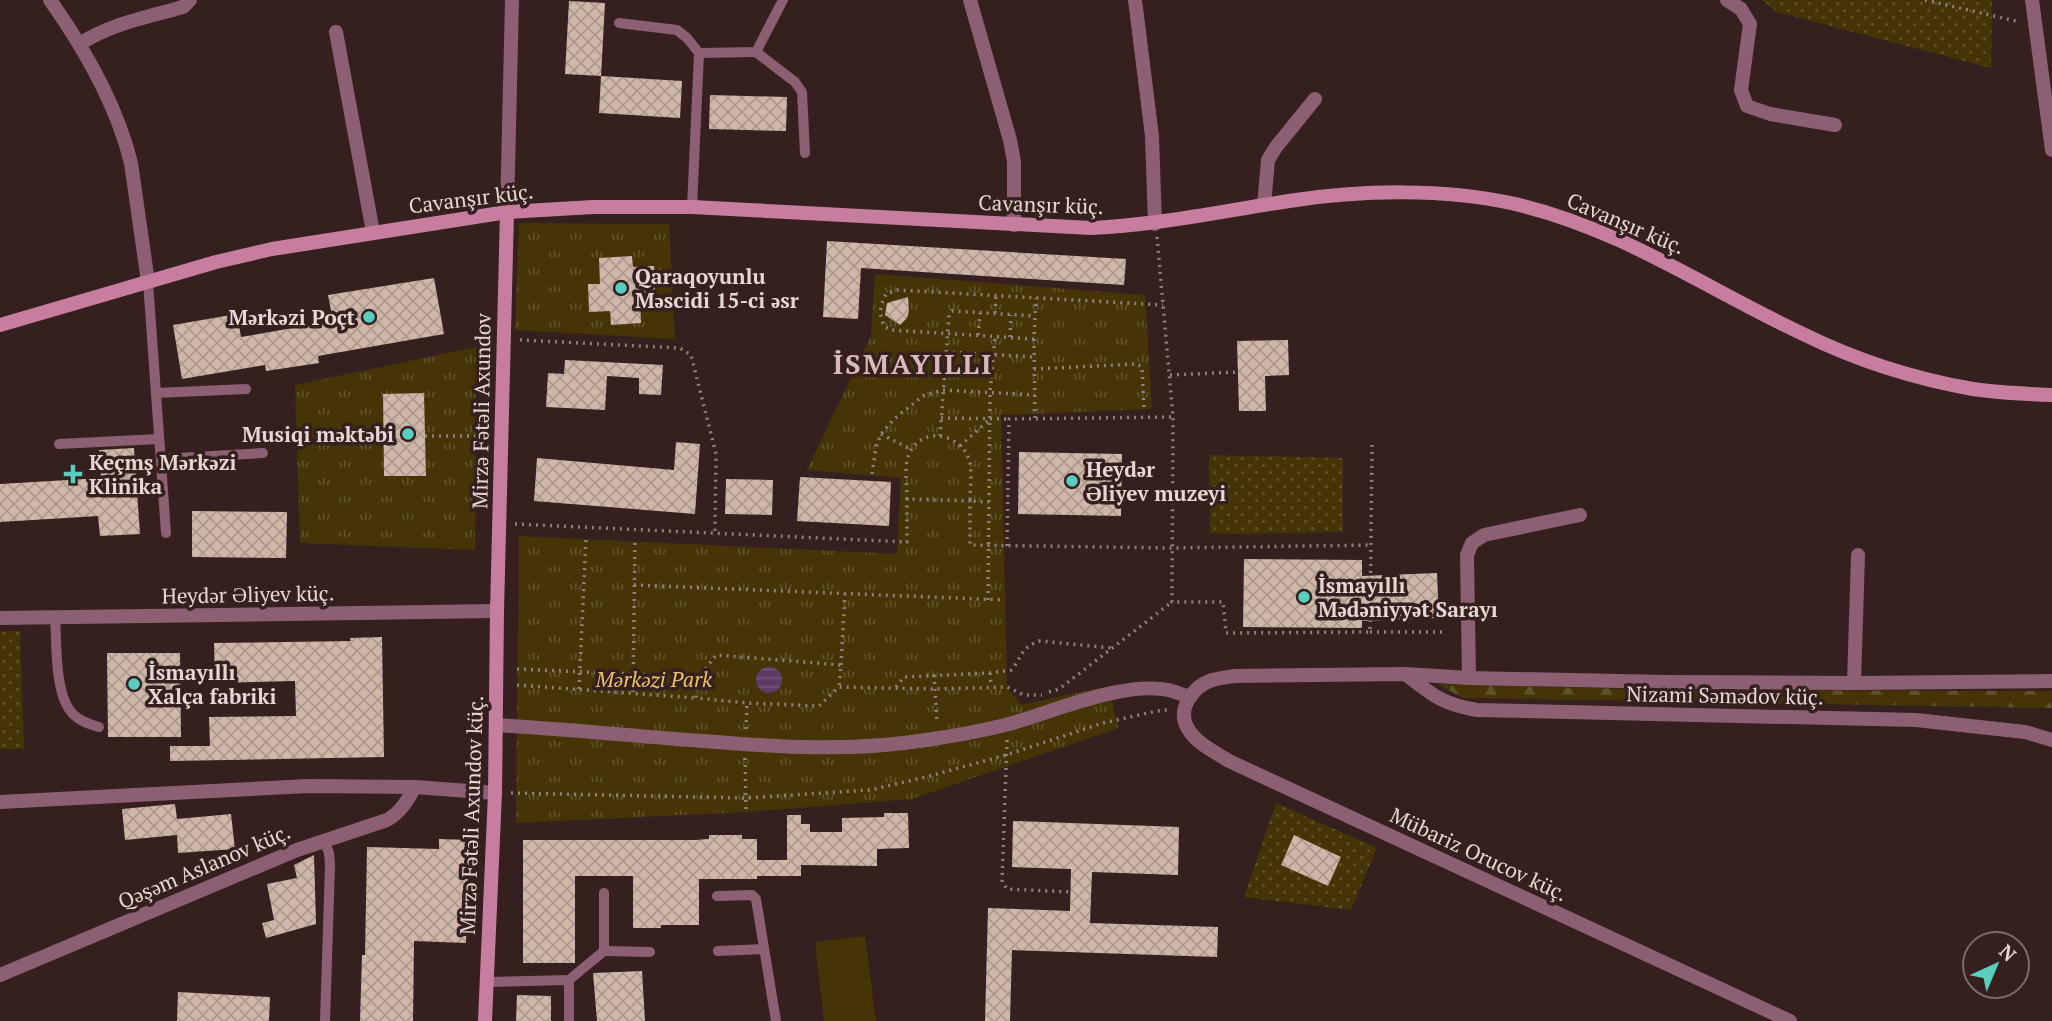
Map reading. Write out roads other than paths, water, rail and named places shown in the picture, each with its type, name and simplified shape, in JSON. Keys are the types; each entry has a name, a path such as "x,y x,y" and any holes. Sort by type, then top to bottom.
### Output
{"main road":[{"name":"Cavanşır küç.","path":"0,325 216,262 373,232 507,212 593,207 692,207 1091,228 1156,224 1292,200 1399,192 1513,203 1559,216 1609,234 1654,255 1801,334 1880,365 1972,388 2052,395"},
{"name":"Mirzə Fətəli Axundov","path":"497,611 507,212"},
{"name":"Mirzə Fətəli Axundov küç.","path":"485,1021 495,793 497,611"}],"street":[{"path":"50,0 80,44 117,119 127,146 148,282"},
{"path":"80,44 117,26 183,7 190,0"},
{"path":"507,212 512,0"},
{"path":"970,0 1010,140 1014,162 1014,225"},
{"path":"1135,0 1152,136 1156,224"},
{"path":"1727,0 1741,9 1750,24 1741,90 1747,106 1770,114 1835,125"},
{"path":"2032,0 2052,150"},
{"path":"336,32 373,232"},
{"path":"1264,205 1268,160 1315,99"},
{"path":"1469,677 1467,555 1472,543 1484,535 1580,515"},
{"path":"1854,683 1858,555"},
{"name":"Heydər Əliyev küç.","path":"0,618 497,611"},
{"path":"496,725 813,748 886,746 1007,724 1105,695 1137,689 1170,690 1187,704 1198,687 1212,680 1234,676 1405,674 1653,682 2052,681"},
{"name":"Nizami Səmədov küç.","path":"1405,674 1440,701 1477,710 1916,720 2025,732 2052,740"},
{"name":"Mübariz Orucov küç.","path":"1187,704 1186,725 1195,737 1229,761 1790,1021"},
{"path":"0,802 308,786 495,793"},
{"name":"Qəşəm Aslanov küç.","path":"0,975 324,840 387,820 401,809 415,788"}],"lane":[{"path":"756,52 783,0"},
{"path":"620,23 677,30 687,37 699,53 692,207"},
{"path":"699,53 756,52 795,82 802,92 805,153"},
{"path":"148,282 166,533"},
{"path":"156,393 246,389"},
{"path":"59,444 159,439"},
{"path":"161,459 263,453"},
{"path":"55,617 61,690 66,705 73,715 99,727"},
{"path":"324,840 331,865 325,1021"},
{"path":"604,893 604,951"},
{"path":"717,896 752,895 756,899 776,1021"},
{"path":"718,951 764,948"},
{"path":"486,982 569,980 604,951 650,952"},
{"path":"569,980 569,1021"}],"place":[{"name":"Qaraqoyunlu Məscidi 15-ci əsr","path":"621,288"},
{"name":"Mərkəzi Poçt","path":"369,317"},
{"name":"Musiqi məktəbi","path":"408,434"},
{"name":"Keçmş Mərkəzi Klinika","path":"73,474"},
{"name":"Heydər Əliyev muzeyi","path":"1072,481"},
{"name":"İsmayıllı Mədəniyyət Sarayı","path":"1304,597"},
{"name":"İsmayıllı Xalça fabriki","path":"134,684"}],"district":[{"name":"İSMAYILLI","path":"913,363"}],"park label":[{"name":"Mərkəzi Park","path":"654,679"}]}
